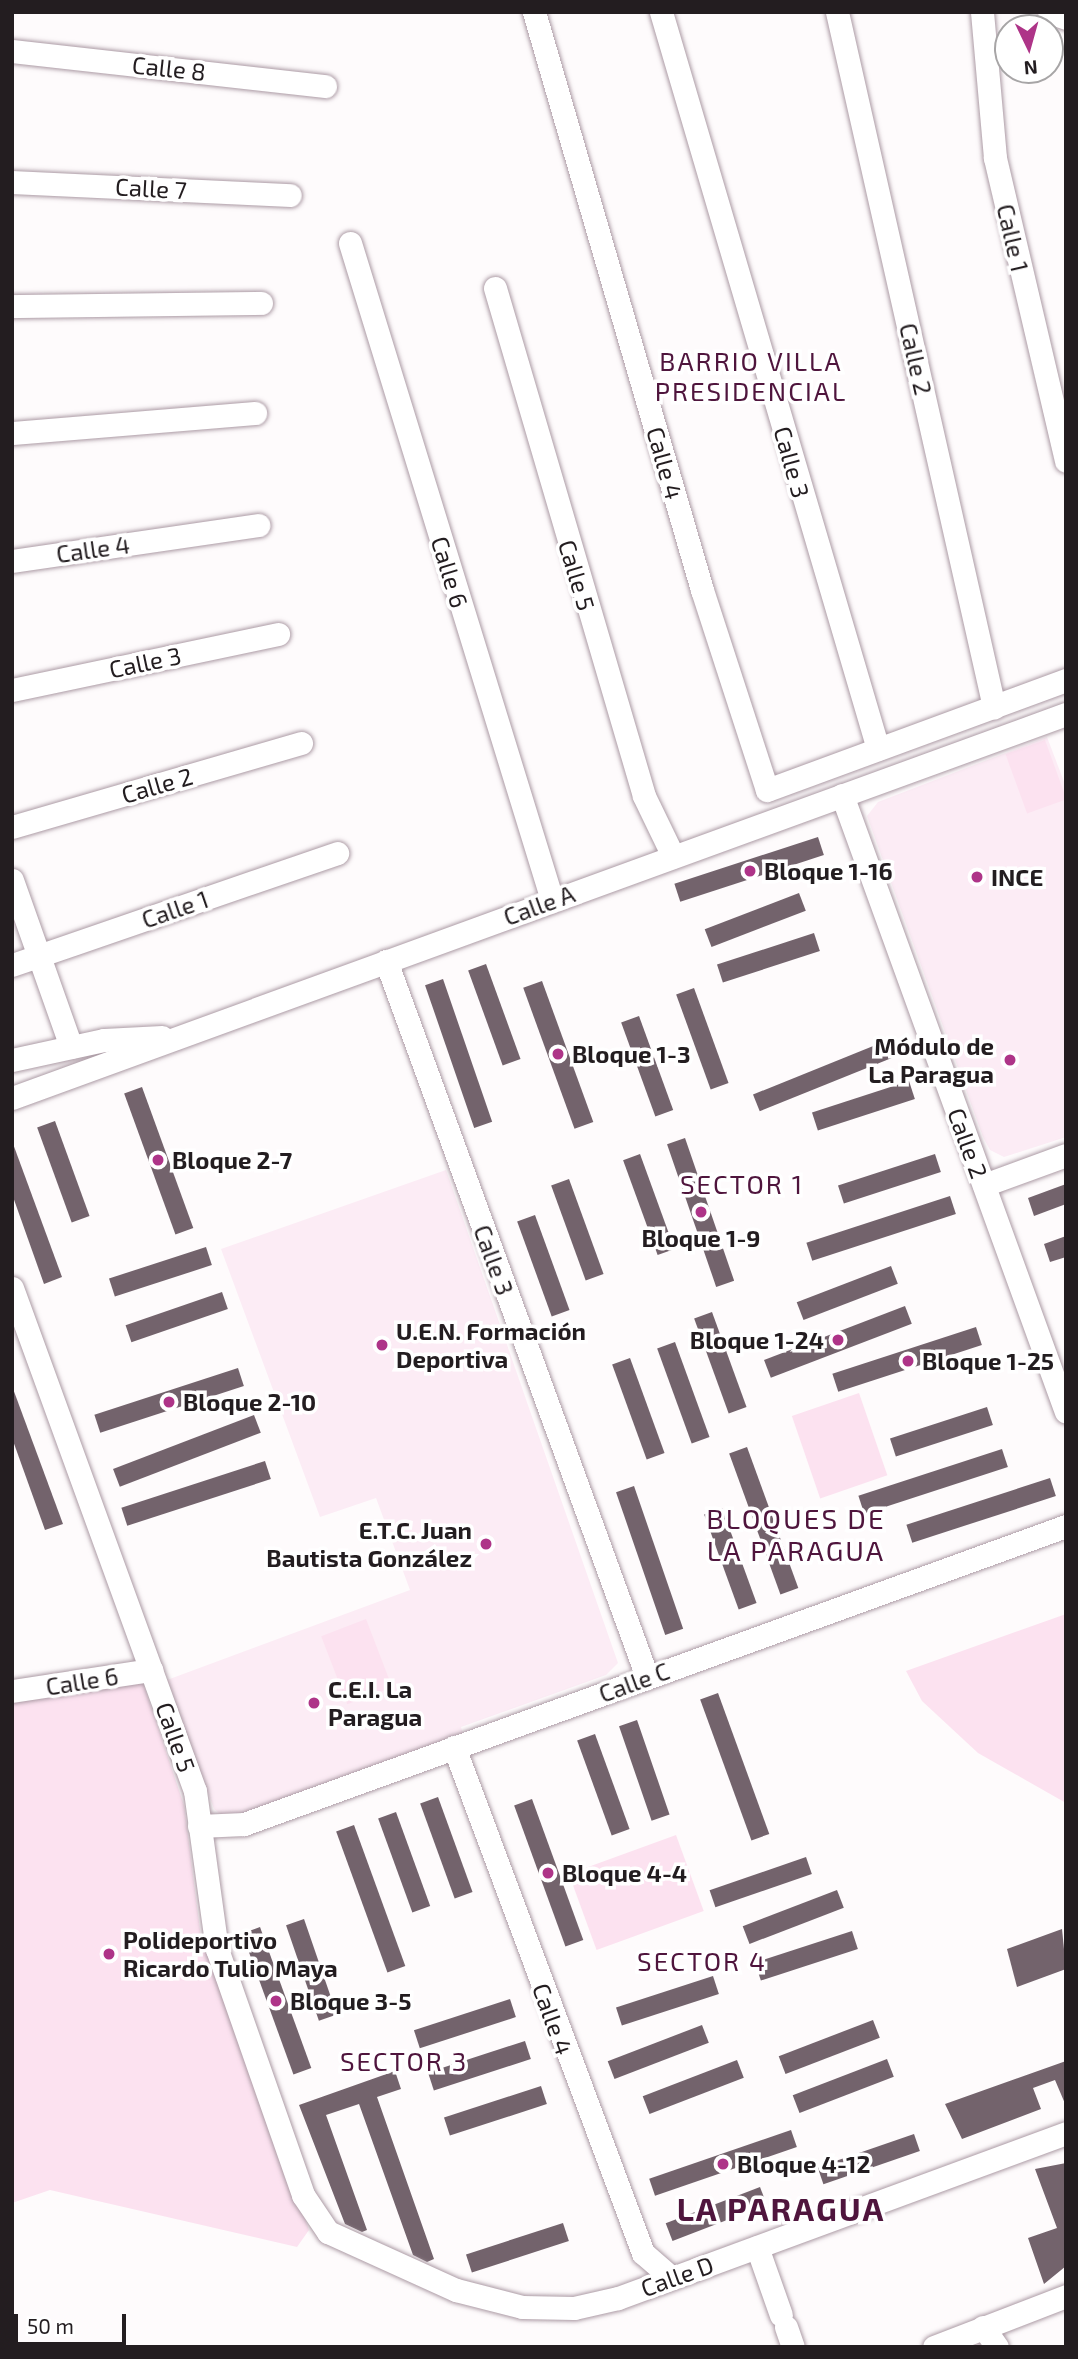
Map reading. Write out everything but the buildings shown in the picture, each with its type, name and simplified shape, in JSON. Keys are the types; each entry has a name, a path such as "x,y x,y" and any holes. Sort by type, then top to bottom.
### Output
{"street":[{"name":"Calle 4","path":"534,12 702,590 767,790 818,772"},
{"name":"Calle 3","path":"661,12 878,750"},
{"name":"Calle 2","path":"837,12 994,707"},
{"name":"Calle 1","path":"982,12 995,158 1066,461"},
{"path":"1049,12 1066,18"},
{"name":"Calle 8","path":"12,51 325,86"},
{"name":"Calle 7","path":"12,182 290,194"},
{"name":"Calle 6","path":"351,243 552,900"},
{"name":"Calle 5","path":"495,288 643,796 673,856"},
{"path":"12,306 261,303"},
{"path":"12,433 255,413"},
{"name":"Calle 4","path":"12,561 258,524"},
{"name":"Calle 3","path":"12,690 278,634"},
{"path":"818,772 1066,680"},
{"name":"Calle A","path":"12,1098 1066,714"},
{"path":"922,733 933,762"},
{"name":"Calle 2","path":"12,827 301,743"},
{"name":"Calle 2","path":"818,772 835,798 984,1185 1066,1412"},
{"name":"Calle 1","path":"12,965 337,853"},
{"path":"14,892 71,1047"},
{"name":"Calle 3","path":"386,961 647,1677"},
{"path":"12,1060 71,1047 179,1037"},
{"path":"984,1185 1066,1154"},
{"name":"Calle 5","path":"12,1288 195,1791 217,1949 303,2195"},
{"name":"Calle C","path":"199,1826 244,1824 1066,1526"},
{"name":"Calle 6","path":"12,1692 151,1670"},
{"name":"Calle 4","path":"454,1747 643,2253 671,2278"},
{"name":"Calle D","path":"303,2195 319,2224 342,2242 498,2302 548,2309 594,2305 1066,2133"},
{"path":"757,2247 787,2330"},
{"path":"934,2347 1066,2296"},
{"path":"984,2327 997,2347"}],"shaded area":[{"name":"INCE","path":"1047,737 1066,787 1066,1137 1004,1157 990,1150 983,1137 867,816 878,802"},
{"path":"1045,740 1066,799 1027,814 1006,754"},
{"path":"446,1170 618,1663 606,1675 461,1727 463,1734 243,1815 223,1816 214,1809 167,1680 410,1590 376,1498 320,1517 221,1249"},
{"path":"859,1393 887,1475 820,1498 792,1416"},
{"path":"1066,1614 1066,1803 978,1753 922,1701 906,1671"},
{"path":"366,1619 392,1687 347,1704 321,1636"},
{"name":"Polideportivo Ricardo Tulio Maya","path":"143,1683 184,1805 201,1937 309,2230 297,2247 50,2190 12,2203 12,1703"},
{"path":"676,1835 704,1911 597,1950 569,1874"}],"place":[{"name":"Bloque 1-16","path":"750,871"},
{"name":"INCE","path":"977,877"},
{"name":"Bloque 1-3","path":"558,1054"},
{"name":"Módulo de La Paragua","path":"1010,1060"},
{"name":"Bloque 2-7","path":"158,1160"},
{"name":"Bloque 1-9","path":"701,1212"},
{"name":"Bloque 1-24","path":"838,1340"},
{"name":"U.E.N. Formación Deportiva","path":"382,1345"},
{"name":"Bloque 1-25","path":"908,1361"},
{"name":"Bloque 2-10","path":"169,1402"},
{"name":"E.T.C. Juan Bautista González","path":"486,1544"},
{"name":"C.E.I. La Paragua","path":"314,1703"},
{"name":"Bloque 4-4","path":"548,1873"},
{"name":"Polideportivo Ricardo Tulio Maya","path":"109,1954"},
{"name":"Bloque 3-5","path":"276,2001"},
{"name":"Bloque 4-12","path":"723,2164"}],"district":[{"name":"BARRIO VILLA PRESIDENCIAL","path":"751,376"},
{"name":"SECTOR 1","path":"742,1184"},
{"name":"BLOQUES DE LA PARAGUA","path":"796,1534"},
{"name":"SECTOR 4","path":"702,1961"},
{"name":"SECTOR 3","path":"404,2061"},
{"name":"LA PARAGUA","path":"781,2208"}]}
